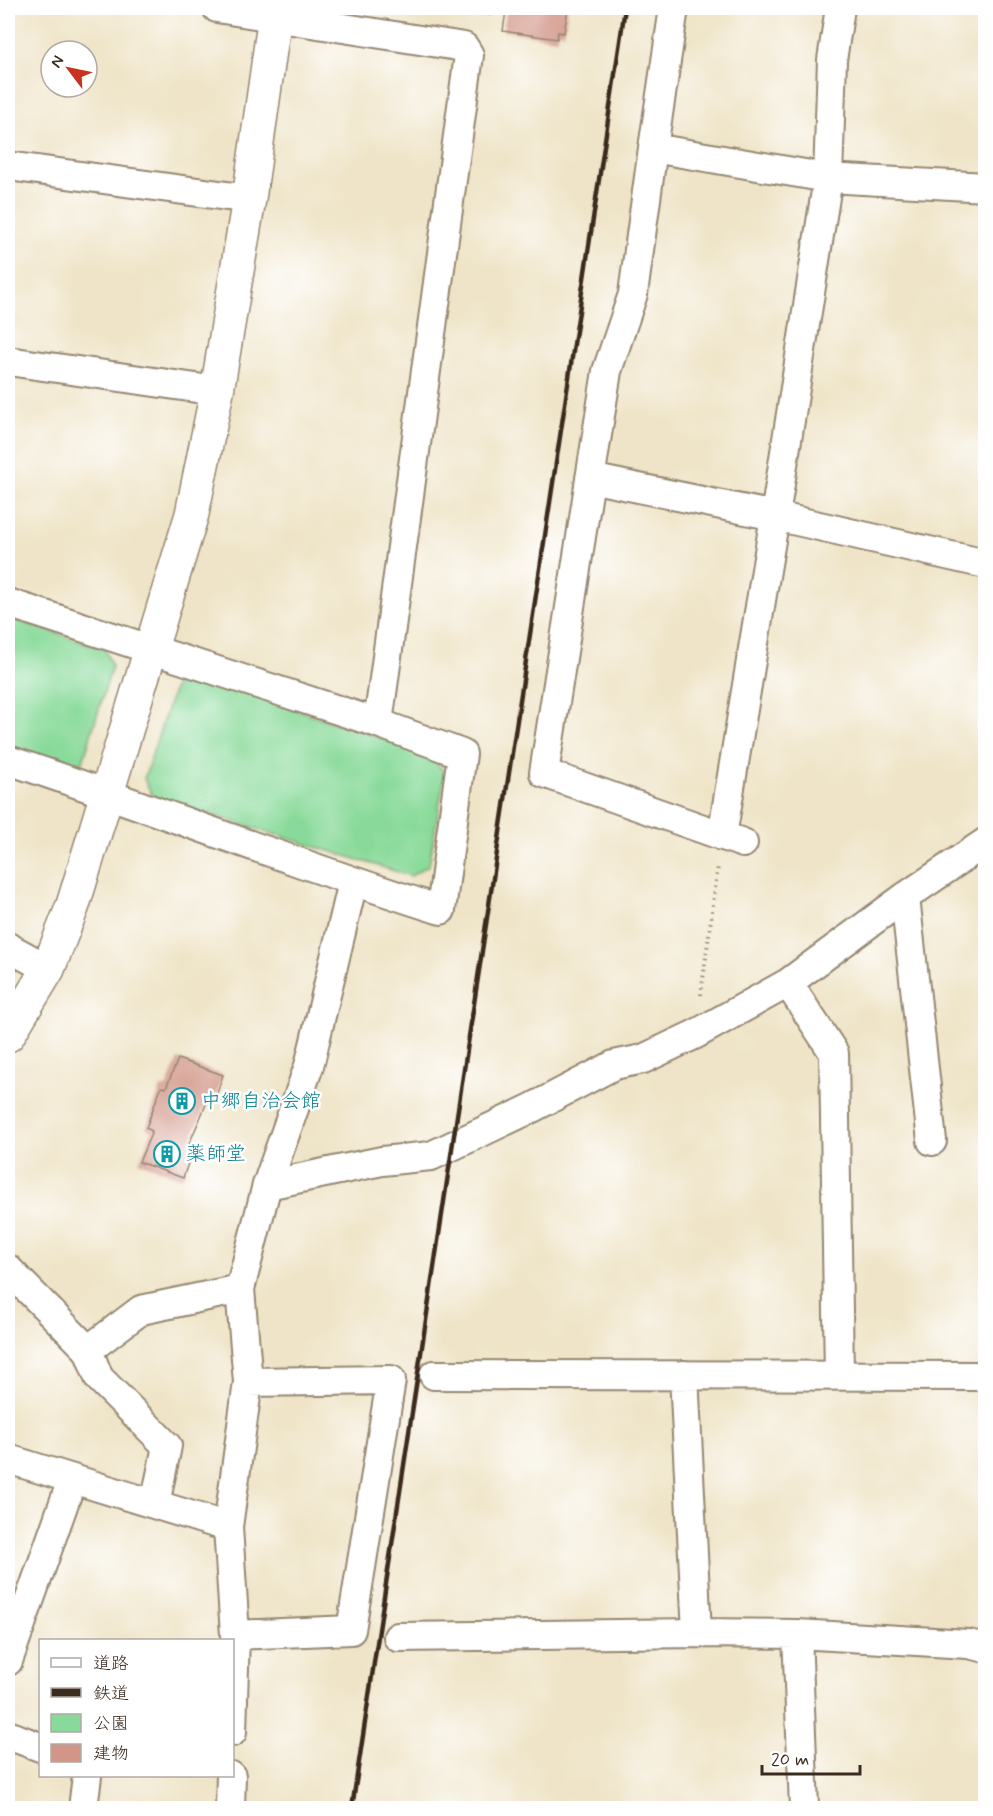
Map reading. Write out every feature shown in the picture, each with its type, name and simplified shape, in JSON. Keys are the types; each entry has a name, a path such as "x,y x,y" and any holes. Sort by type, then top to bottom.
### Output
{"street":[{"path":"217,8 275,12 465,47 470,55 378,723"},
{"path":"674,8 633,294 607,371 544,773 732,839 775,516 828,178 832,60 840,8"},
{"path":"8,1035 48,969 73,905 192,514 218,391 249,199 275,12"},
{"path":"653,148 828,178 986,187"},
{"path":"8,166 249,199"},
{"path":"8,362 218,391"},
{"path":"590,478 775,516 986,564"},
{"path":"8,603 378,723 462,754 441,910 353,882 108,793 8,760"},
{"path":"267,1185 382,1161 430,1156 532,1108 614,1065 643,1059 696,1034 788,983 905,897 986,842"},
{"path":"234,1684 236,1635 228,1527 248,1382 240,1289 267,1185 309,1066 353,882"},
{"path":"905,897 932,1141"},
{"path":"8,947 48,969"},
{"path":"788,983 834,1053 839,1375"},
{"path":"8,1269 88,1350 99,1378 167,1446 155,1504"},
{"path":"88,1350 141,1310 240,1289"},
{"path":"434,1375 986,1376"},
{"path":"684,1375 697,1633"},
{"path":"236,1635 351,1630 390,1380 248,1382"},
{"path":"8,1459 228,1527"},
{"path":"10,1648 72,1480"},
{"path":"797,1634 804,1809"},
{"path":"398,1637 797,1634 968,1644 986,1648"},
{"path":"8,1735 39,1747"},
{"path":"83,1809 87,1777"},
{"path":"230,1809 231,1777"}],"path":[{"path":"696,1034 732,839"}],"green space":[{"path":"8,618 104,648 112,666 83,761 67,768 8,748"},
{"path":"196,676 429,754 445,773 429,865 411,876 153,797 144,779 176,682"}],"building":[{"path":"475,8 491,8 490,15 474,12"},
{"path":"494,8 568,8 564,33 558,32 557,39 503,31 506,11"},
{"name":"中郷自治会館","path":"178,1059 223,1075 214,1102 208,1100 189,1144 194,1146 183,1178 139,1162 152,1131 146,1128 161,1087 166,1088"}],"railway":[{"path":"352,1808 625,8"}],"place":[{"name":"中郷自治会館","path":"182,1101"},
{"name":"薬師堂","path":"167,1154"}]}
